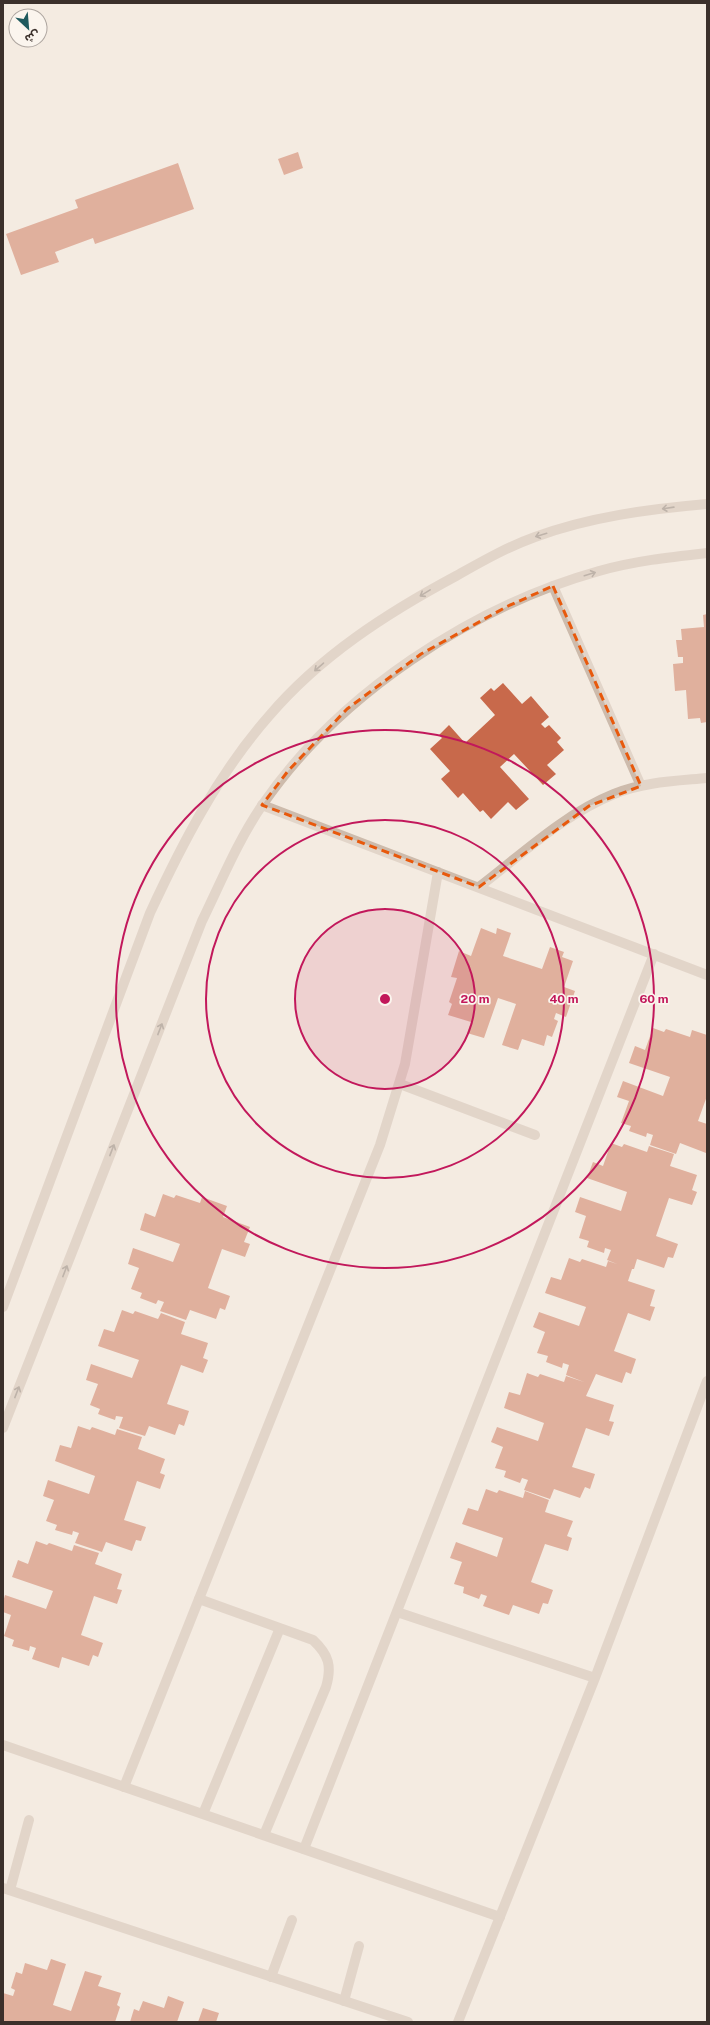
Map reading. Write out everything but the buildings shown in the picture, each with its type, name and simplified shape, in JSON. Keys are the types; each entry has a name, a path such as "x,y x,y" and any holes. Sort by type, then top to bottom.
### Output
{"street":[{"path":"3,1307 150,913 171,868 196,821 224,776 268,716 302,682 340,648 429,590 499,552 535,537 576,524 663,508 707,504"},
{"path":"3,1428 202,921 240,842 262,804 288,770 316,738 347,709 380,682 464,629 553,586 601,571 672,557 707,553"},
{"path":"553,586 641,786"},
{"path":"479,887 565,821 614,794 641,786 707,778"},
{"path":"262,804 707,975"},
{"path":"124,1787 380,1145 405,1064 438,872"},
{"path":"304,1849 654,954"},
{"path":"400,1084 536,1135"},
{"path":"458,2022 704,1401 707,1381"},
{"path":"199,1599 313,1640 322,1649 328,1661 330,1674 326,1687 264,1835"},
{"path":"397,1612 595,1678"},
{"path":"203,1814 280,1628"},
{"path":"3,1745 500,1917"},
{"path":"29,1820 7,1889 408,2022"},
{"path":"271,1977 292,1920"},
{"path":"344,2001 359,1946"}],"highlighted area":[{"path":"553,586 641,786 589,806 479,887 262,805 288,771 347,709 421,654 508,606"}]}
